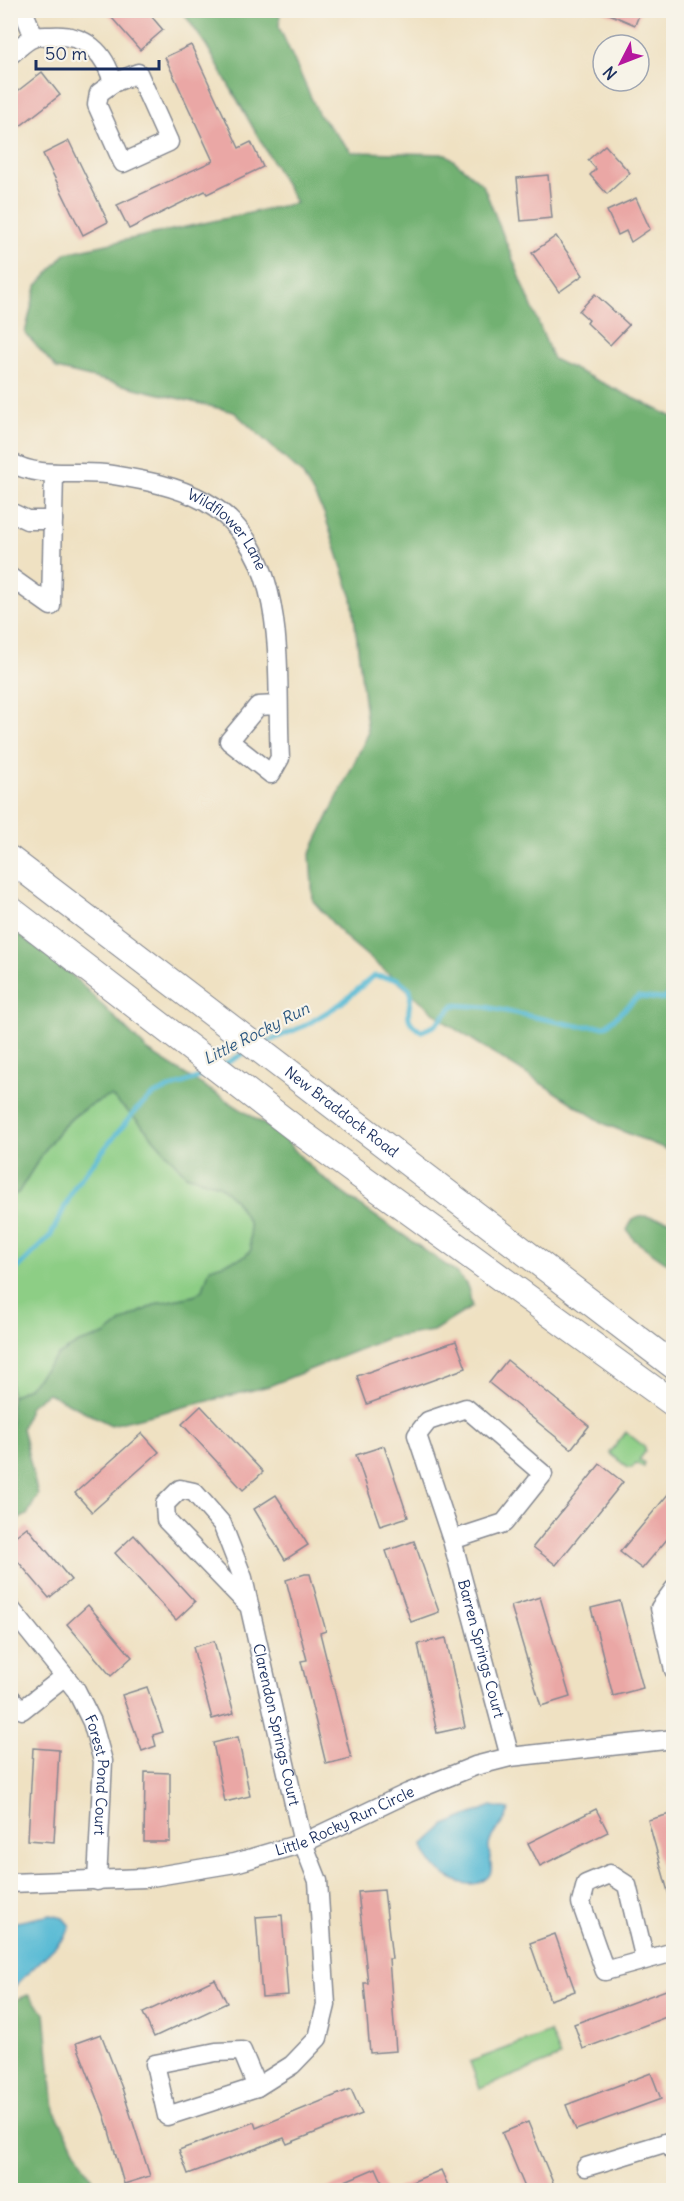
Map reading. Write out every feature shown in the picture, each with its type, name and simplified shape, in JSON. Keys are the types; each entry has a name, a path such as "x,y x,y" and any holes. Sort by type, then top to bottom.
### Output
{"main road":[{"name":"New Braddock Road","path":"10,859 674,1366"},
{"path":"10,909 293,1127 674,1404"}],"street":[{"path":"23,10 34,37"},
{"path":"10,55 34,37 61,35 78,39 107,62 113,83"},
{"path":"138,73 169,142 123,163 97,105 99,93 113,83 138,73"},
{"name":"Wildflower Lane","path":"10,462 27,469 54,473 109,474 173,489 205,502 247,539 261,564 270,596 276,630 277,705"},
{"path":"10,577 51,606 54,473"},
{"path":"10,512 27,520 53,520"},
{"name":"Barren Springs Court","path":"452,1540 504,1523 543,1474 466,1408 428,1421 417,1435 452,1540 510,1757"},
{"name":"Clarendon Springs Court","path":"249,1606 166,1520 165,1504 180,1489 194,1492 222,1524 243,1578 303,1843 318,1881 326,2005 318,2038 292,2065 257,2087 167,2116 155,2064 216,2052 243,2050 257,2087"},
{"path":"674,1589 660,1608 674,1670"},
{"name":"Forest Pond Court","path":"10,1608 76,1690 92,1722 103,1761 97,1881"},
{"path":"10,1697 22,1710 65,1677"},
{"name":"Little Rocky Run Circle","path":"10,1883 97,1881 188,1873 235,1863 303,1843 408,1792 475,1766 510,1757 674,1739"},
{"path":"645,1960 627,1885 610,1874 586,1884 581,1903 605,1971 645,1960 674,1952"},
{"path":"586,2167 668,2142 674,2152"}],"green space":[{"path":"182,11 280,11 279,27 319,115 352,152 446,154 483,185 553,359 673,417 673,1152 605,1124 449,1025 345,937 313,901 310,854 368,734 352,598 324,513 302,474 234,412 57,369 25,333 36,287 66,253 296,203 206,45"},
{"path":"11,929 67,970 148,1051 283,1136 314,1170 332,1185 463,1279 472,1307 433,1331 388,1338 269,1386 111,1425 48,1393 30,1406 22,1428 38,1495 27,1515 11,1523 11,1397 28,1388 58,1355 79,1343 105,1335 123,1321 158,1303 194,1296 203,1289 210,1268 244,1257 251,1250 249,1223 235,1200 219,1185 186,1175 138,1121 111,1096 93,1103 66,1123 46,1148 18,1193 11,1196"},
{"path":"111,1096 138,1121 186,1175 219,1185 235,1200 249,1223 251,1250 244,1257 211,1268 203,1289 194,1296 158,1303 123,1321 105,1335 79,1343 58,1355 28,1388 11,1397 11,1196 18,1193 46,1148 67,1123 79,1113"},
{"path":"644,1216 673,1221 673,1267 634,1240 627,1230 633,1219"},
{"path":"626,1432 645,1447 645,1452 639,1460 644,1462 644,1467 636,1463 632,1468 628,1468 610,1453"},
{"path":"28,1995 45,2013 54,2110 98,2190 11,2190 11,2002"},
{"path":"550,2032 560,2057 480,2089 470,2062"}],"water":[{"path":"492,1806 509,1810 490,1841 490,1875 479,1883 469,1884 459,1882 439,1870 431,1862 423,1845 445,1825"},
{"path":"51,1915 63,1918 70,1926 66,1936 11,1990 11,1923"}],"building":[{"path":"105,10 146,10 163,30 140,50"},
{"path":"600,10 641,10 635,25"},
{"path":"191,45 239,148 251,142 263,167 207,194 205,191 129,229 117,205 213,161 165,57"},
{"path":"42,72 60,95 10,134 10,97"},
{"path":"69,141 108,222 83,235 43,154"},
{"path":"605,145 630,173 607,194 590,175 596,169 588,160"},
{"path":"548,175 552,218 521,221 517,178"},
{"path":"636,198 650,229 631,242 626,231 618,235 607,211"},
{"path":"556,236 583,275 559,292 532,253"},
{"path":"595,294 629,325 610,345 587,323 589,320 579,311"},
{"path":"456,1341 466,1368 367,1404 357,1376"},
{"path":"507,1360 589,1426 571,1449 489,1383"},
{"path":"201,1406 263,1472 243,1490 182,1424"},
{"path":"142,1433 159,1452 92,1512 75,1493"},
{"path":"384,1446 408,1517 380,1526 356,1455"},
{"path":"600,1464 623,1482 556,1565 533,1547"},
{"path":"674,1487 674,1531 642,1569 620,1552"},
{"path":"276,1495 308,1545 285,1560 254,1509"},
{"path":"27,1527 71,1580 49,1598 10,1552 10,1540"},
{"path":"134,1535 195,1602 176,1620 115,1553"},
{"path":"414,1541 439,1612 411,1622 386,1551"},
{"path":"310,1574 326,1631 320,1633 351,1758 326,1764 301,1661 307,1660 286,1580"},
{"path":"540,1597 570,1697 541,1706 511,1606"},
{"path":"620,1601 643,1688 613,1696 591,1608"},
{"path":"88,1605 132,1657 111,1676 67,1624"},
{"path":"446,1638 465,1727 437,1733 418,1644"},
{"path":"214,1641 234,1713 212,1719 193,1647"},
{"path":"147,1687 163,1732 153,1735 156,1746 142,1751 122,1695"},
{"path":"238,1737 250,1796 225,1802 213,1743"},
{"path":"33,1748 59,1750 54,1842 28,1840"},
{"path":"145,1772 170,1773 170,1842 144,1842"},
{"path":"596,1809 608,1832 540,1866 528,1843"},
{"path":"674,1813 674,1898 670,1899 648,1820"},
{"path":"384,1890 392,1959 389,1959 396,2051 370,2053 364,1983 368,1983 358,1892"},
{"path":"282,1915 288,1995 262,1997 256,1917"},
{"path":"555,1934 575,1991 550,2000 530,1943"},
{"path":"215,1979 227,2003 154,2037 143,2013"},
{"path":"674,1987 674,2014 583,2049 574,2024"},
{"path":"101,2034 122,2088 150,2176 124,2184 105,2117 76,2043"},
{"path":"651,2073 661,2099 576,2130 566,2105"},
{"path":"351,2089 362,2114 287,2144 284,2138 188,2174 179,2150 254,2122 256,2128"},
{"path":"528,2122 556,2190 526,2190 502,2133"},
{"path":"376,2168 386,2190 324,2190"},
{"path":"441,2170 450,2190 393,2190"}],"waterway":[{"name":"Little Rocky Run","path":"674,935 674,950"},
{"name":"Little Rocky Run","path":"265,1043 306,1025 340,1004 374,976 398,979 410,989 409,1017 411,1022 422,1031 434,1026 454,1005 486,1007 578,1026 606,1026 638,997 663,999 674,992"},
{"name":"Little Rocky Run","path":"225,1064 248,1051"},
{"name":"Little Rocky Run","path":"10,1276 51,1235 76,1184 136,1110 153,1095 209,1073"}]}
